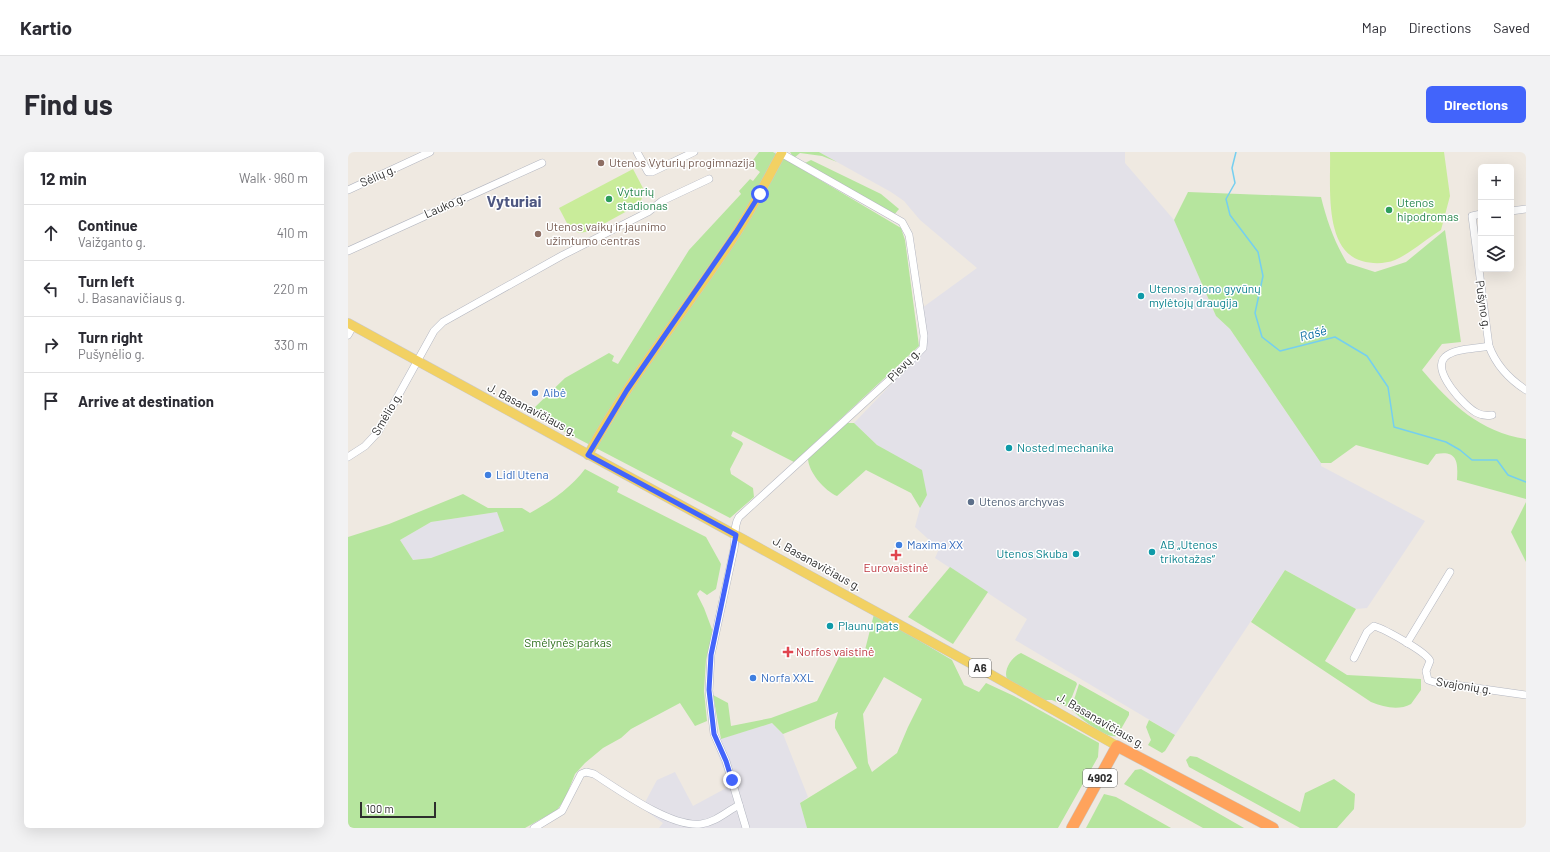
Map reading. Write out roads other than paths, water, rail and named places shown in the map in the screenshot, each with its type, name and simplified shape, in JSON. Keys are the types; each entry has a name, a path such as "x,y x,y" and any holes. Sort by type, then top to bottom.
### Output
{"highway":[{"name":"4902","path":"1072,828 1117,746"},
{"name":"J. Basanavičiaus g.","path":"1117,746 1273,828"}],"main road":[{"path":"588,455 623,396 736,232 760,194 781,153"},
{"name":"J. Basanavičiaus g.","path":"350,325 1047,705 1117,746"}],"street":[{"path":"637,152 648,172 652,172 694,152"},
{"name":"Sėlių g.","path":"348,190 426,153"},
{"name":"Pievų g.","path":"746,828 726,761 714,734 709,690 711,655 736,535 735,523 739,517 909,362 922,348 924,336 909,235 902,222 781,153"},
{"name":"Lauko g.","path":"348,251 542,163"},
{"name":"Smėlio g.","path":"348,457 365,446 378,432 434,331 443,322 563,256 648,212 662,201 689,187 709,179"},
{"path":"1514,211 1526,209"},
{"name":"Pušyno g.","path":"1478,215 1472,216 1489,346 1493,356 1503,371 1526,390"},
{"path":"348,335 350,325"},
{"path":"1489,346 1450,353 1442,361 1441,367 1450,387 1463,403 1476,413 1484,416 1492,415"},
{"path":"1407,643 1450,572"},
{"name":"Svajonių g.","path":"1354,658 1367,632 1374,626 1429,656 1430,660 1426,671 1428,680 1526,695"},
{"path":"534,828 562,811 581,774 586,772 594,774 663,817 679,822 700,825 713,821 739,805"}],"waterway":[{"name":"Rašė","path":"1236,152 1232,168 1235,183 1226,199 1230,215 1258,252 1263,276 1255,313 1262,337 1280,351 1335,337 1367,356 1388,387 1394,427 1446,442 1460,450 1472,460 1497,460 1508,475 1526,482"}],"place":[{"name":"Utenos Vyturių progimnazija","path":"601,163"},
{"name":"Vyturių stadionas","path":"609,199"},
{"name":"Utenos hipodromas","path":"1389,210"},
{"name":"Utenos vaikų ir jaunimo užimtumo centras","path":"538,234"},
{"name":"Utenos rajono gyvūnų mylėtojų draugija","path":"1141,296"},
{"name":"Aibė","path":"535,393"},
{"name":"Nosted mechanika","path":"1009,448"},
{"name":"Lidl Utena","path":"488,475"},
{"name":"Utenos archyvas","path":"971,502"},
{"name":"Maxima XX","path":"899,545"},
{"name":"AB „Utenos trikotažas“","path":"1152,552"},
{"name":"Utenos Skuba","path":"1076,554"},
{"name":"Eurovaistinė","path":"896,555"},
{"name":"Plaunu pats","path":"830,626"},
{"name":"Norfos vaistinė","path":"788,652"},
{"name":"Norfa XXL","path":"753,678"}],"district":[{"name":"Vyturiai","path":"514,201"}],"park label":[{"name":"Smėlynės parkas","path":"568,643"}]}
